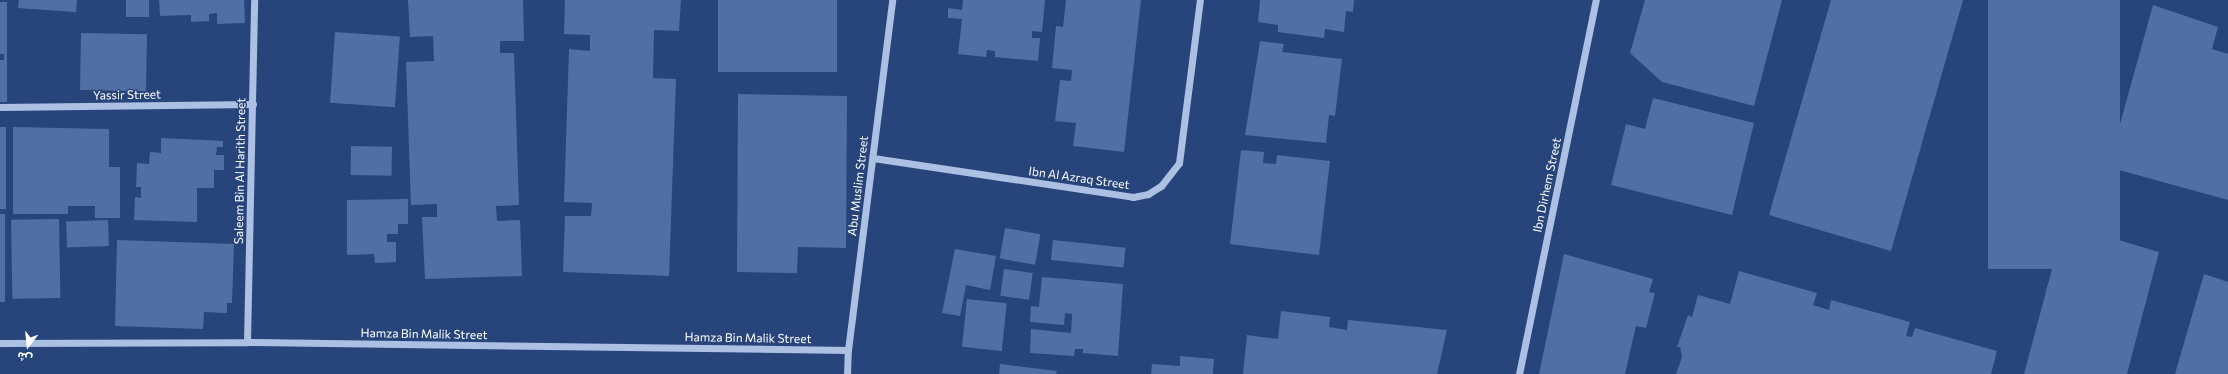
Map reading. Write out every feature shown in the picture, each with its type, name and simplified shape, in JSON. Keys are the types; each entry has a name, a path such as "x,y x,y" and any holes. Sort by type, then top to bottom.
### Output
{"street":[{"name":"Saleem Bin Al Harith Street","path":"247,342 254,0"},
{"name":"Abu Muslim Street","path":"847,374 848,350 892,0"},
{"name":"Ibn Al Azraq Street","path":"873,158 1133,197 1148,194 1161,186 1179,163 1200,0"},
{"name":"Ibn Dirhem Street","path":"1519,374 1596,0"},
{"name":"Yassir Street","path":"0,107 253,104"},
{"name":"Hamza Bin Malik Street","path":"0,343 247,342 848,350"}],"building":[{"path":"19,0 77,0 76,12 18,8"},
{"path":"126,0 149,0 149,17 126,17"},
{"path":"159,0 244,0 245,23 217,24 217,13 209,14 209,21 191,22 191,15 160,16"},
{"path":"408,0 523,0 524,41 500,41 500,53 514,53 519,205 496,206 497,221 520,220 522,276 425,279 422,217 437,217 437,204 411,205 406,62 434,61 433,36 410,37"},
{"path":"565,0 681,0 679,31 654,30 653,78 676,79 669,276 563,272 565,216 591,216 592,203 564,202 569,49 590,51 590,35 564,34"},
{"path":"718,0 837,0 837,72 718,72"},
{"path":"963,0 1045,0 1042,32 1032,31 1032,38 1040,38 1038,61 995,57 995,51 987,50 986,57 958,54 962,19 948,18 948,8 962,10"},
{"path":"1066,0 1141,0 1124,152 1073,146 1076,123 1055,121 1060,80 1071,81 1072,70 1052,68 1056,26 1063,27"},
{"path":"1260,0 1354,0 1353,12 1346,11 1344,32 1325,29 1324,38 1278,32 1278,25 1258,22"},
{"path":"1645,0 1782,0 1754,106 1662,82 1630,53"},
{"path":"1831,0 1963,0 1891,251 1769,215"},
{"path":"1988,0 2120,0 2120,269 1988,269"},
{"path":"0,2 7,2 7,102 0,102 0,60 4,60 4,54 0,54"},
{"path":"2153,5 2218,27 2212,49 2228,54 2228,200 2108,167"},
{"path":"335,32 400,37 395,107 330,103"},
{"path":"81,33 147,34 146,91 80,90"},
{"path":"1260,41 1284,44 1282,52 1342,59 1335,116 1329,115 1326,143 1245,135"},
{"path":"738,94 847,96 846,248 798,247 797,273 737,272"},
{"path":"1653,98 1754,123 1732,215 1611,185 1626,124 1645,129"},
{"path":"0,127 6,127 6,209 0,209"},
{"path":"13,127 109,129 109,167 120,167 120,218 95,218 95,206 68,206 68,214 13,214"},
{"path":"161,138 223,141 223,147 217,147 216,155 224,155 224,170 214,170 214,188 197,188 197,222 134,220 135,197 141,198 141,187 136,187 137,163 149,164 150,152 161,153"},
{"path":"351,146 392,147 391,176 350,175"},
{"path":"1241,150 1264,152 1263,163 1276,164 1277,155 1330,161 1319,255 1230,244"},
{"path":"408,199 408,224 398,224 398,234 387,234 387,242 396,242 396,262 375,263 374,254 347,255 347,200"},
{"path":"0,214 5,214 5,302 0,302"},
{"path":"59,219 60,298 12,299 11,220"},
{"path":"108,220 109,246 67,247 66,221"},
{"path":"2064,224 2159,252 2127,374 2024,374"},
{"path":"1005,228 1040,234 1035,265 1000,259"},
{"path":"117,240 234,244 232,303 227,303 227,313 204,312 203,329 115,326"},
{"path":"1053,240 1126,248 1124,268 1051,260"},
{"path":"955,249 996,256 990,290 966,285 960,316 942,313"},
{"path":"1564,254 1653,279 1649,292 1655,293 1646,328 1636,326 1625,374 1539,374"},
{"path":"1004,269 1033,273 1029,300 1000,296"},
{"path":"1739,271 1817,293 1813,305 1829,310 1831,300 1910,322 1906,336 1912,337 1915,328 1997,351 1991,374 1676,374 1682,357 1680,347 1677,347 1688,315 1692,317 1698,295 1730,304"},
{"path":"2204,274 2228,282 2228,374 2175,374"},
{"path":"1042,277 1123,284 1118,356 1083,353 1083,349 1075,349 1074,356 1030,353 1031,329 1071,333 1072,314 1065,313 1064,325 1030,322 1031,306 1039,307"},
{"path":"967,299 1007,303 1002,351 962,347"},
{"path":"1281,311 1330,317 1329,327 1347,330 1348,320 1447,330 1437,374 1243,374 1247,335 1278,339"},
{"path":"1180,356 1214,359 1213,374 1151,374 1152,364 1180,366"},
{"path":"1000,364 1057,371 1056,374 999,374"}]}
